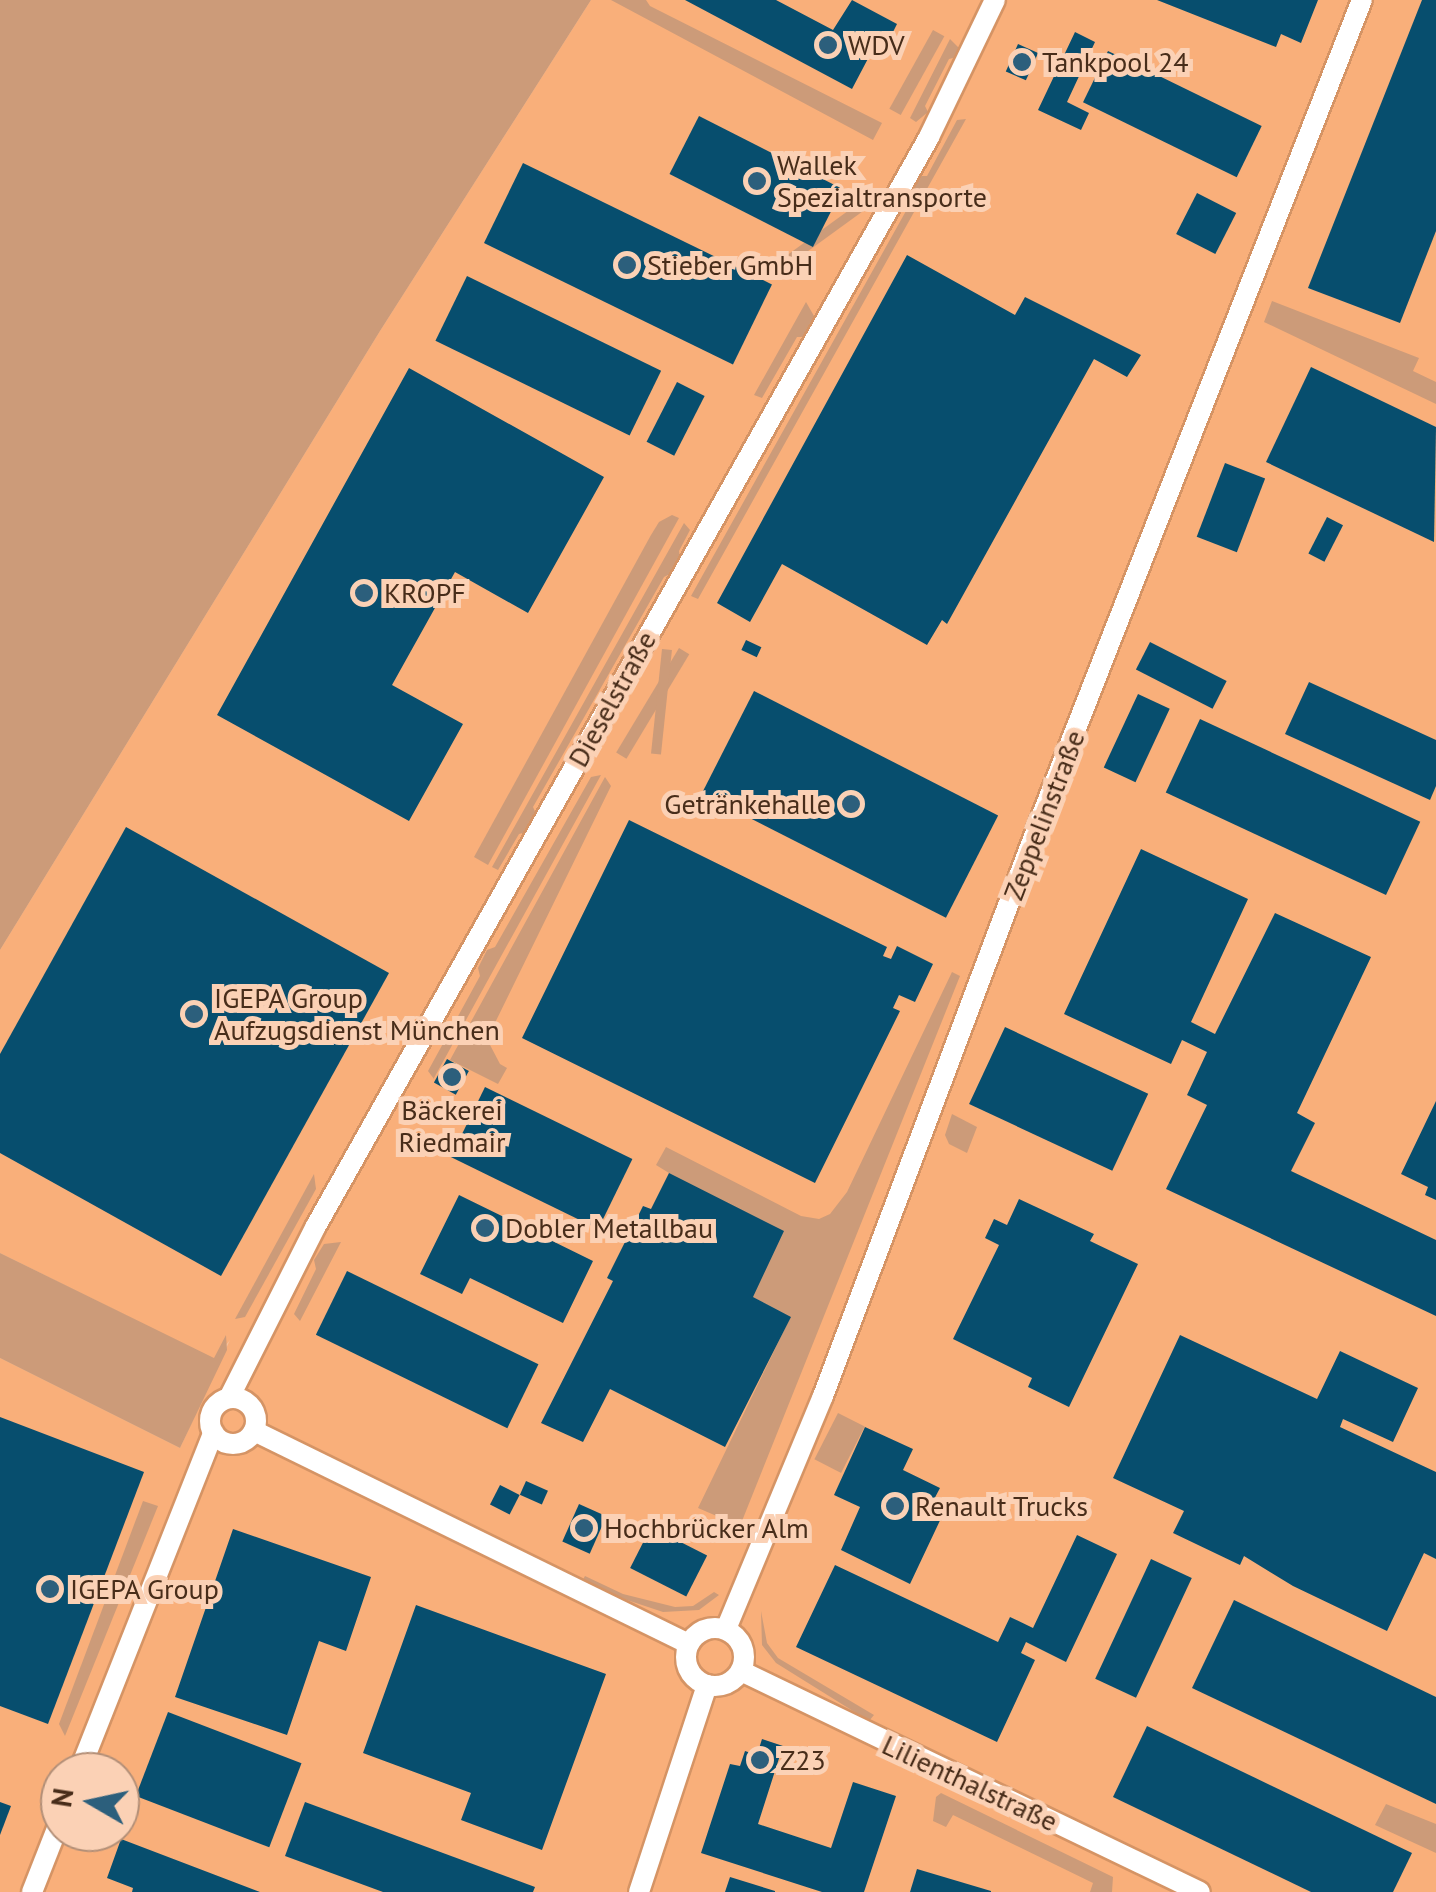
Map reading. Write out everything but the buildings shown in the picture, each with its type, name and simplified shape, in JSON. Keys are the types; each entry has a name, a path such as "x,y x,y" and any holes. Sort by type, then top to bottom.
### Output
{"street":[{"name":"Dieselstraße","path":"229,1398 325,1211 929,136 995,0"},
{"name":"Zeppelinstraße","path":"726,1630 823,1396 1044,810 1362,0"},
{"path":"87,1752 213,1433 212,1413 229,1398 244,1400 254,1410 254,1431"},
{"path":"213,1433 224,1442 238,1444 254,1431"},
{"path":"254,1431 688,1644"},
{"path":"709,1628 726,1630 744,1652 741,1671 722,1685 707,1685 688,1669 688,1644 709,1628"},
{"name":"Lilienthalstraße","path":"741,1671 1200,1892"},
{"path":"639,1892 707,1685"},
{"path":"32,1892 48,1852"}],"shaded area":[{"path":"0,0 591,0 380,331 0,950"},
{"path":"591,0 1436,0 1436,1892 0,1892 0,1358 180,1448 230,1340 214,1359 0,1253 0,950 380,331"},
{"path":"611,0 646,0 650,6 882,123 873,140"},
{"path":"933,30 944,36 901,115 889,109"},
{"path":"950,39 960,49 957,57 949,59 925,106 928,112 916,122 910,118"},
{"path":"966,119 698,599 691,596 911,202 909,192 918,176 927,176 957,120"},
{"path":"863,200 868,207 793,262 788,255"},
{"path":"1272,301 1419,358 1413,371 1436,382 1436,404 1264,322"},
{"path":"806,302 814,316 803,337 797,337 762,398 754,395"},
{"path":"672,515 679,518 488,865 474,857 651,535 659,522"},
{"path":"684,523 690,530 679,551 680,558 672,573 664,577 533,807 537,816 527,832 519,834 498,870 492,867"},
{"path":"679,648 689,654 626,759 616,753"},
{"path":"662,649 672,650 661,754 651,753"},
{"path":"601,775 434,1079 428,1071 480,976 478,968 487,950 495,947 591,777"},
{"path":"605,777 611,786 491,1031 489,1043 500,1064 507,1068 498,1084 450,1060"},
{"path":"952,972 960,976 740,1526 698,1508 790,1318 753,1297 669,1173 656,1165 666,1147 801,1216 819,1219 830,1214 847,1192"},
{"path":"952,1114 977,1127 967,1153 949,1144 945,1135"},
{"path":"314,1174 316,1189 245,1317 235,1319"},
{"path":"341,1242 300,1321 294,1314 316,1269 314,1260 324,1244"},
{"path":"0,1253 214,1358 226,1335 227,1350 180,1448 0,1358"},
{"path":"838,1413 865,1427 841,1473 814,1459"},
{"path":"143,1501 158,1506 65,1736 59,1724"},
{"path":"585,1576 623,1594 675,1607 693,1606 714,1592 719,1595 699,1610 663,1612 581,1583"},
{"path":"761,1611 767,1643 778,1658 874,1715 869,1721 776,1663 762,1645"},
{"path":"941,1793 1113,1877 1112,1892 1090,1892 1093,1883 953,1815 946,1827 933,1821 936,1797"},
{"path":"1386,1804 1436,1824 1436,1853 1375,1825"}],"place":[{"name":"WDV","path":"828,45"},
{"name":"Tankpool 24","path":"1022,62"},
{"name":"Wallek Spezialtransporte","path":"757,181"},
{"name":"Stieber GmbH","path":"627,265"},
{"name":"KROPF","path":"364,593"},
{"name":"Getränkehalle","path":"851,804"},
{"name":"IGEPA Group Aufzugsdienst München","path":"194,1014"},
{"name":"Bäckerei Riedmair","path":"452,1077"},
{"name":"Dobler Metallbau","path":"485,1228"},
{"name":"Renault Trucks","path":"895,1506"},
{"name":"Hochbrücker Alm","path":"584,1528"},
{"name":"IGEPA Group","path":"50,1589"},
{"name":"Z23","path":"760,1760"}]}
